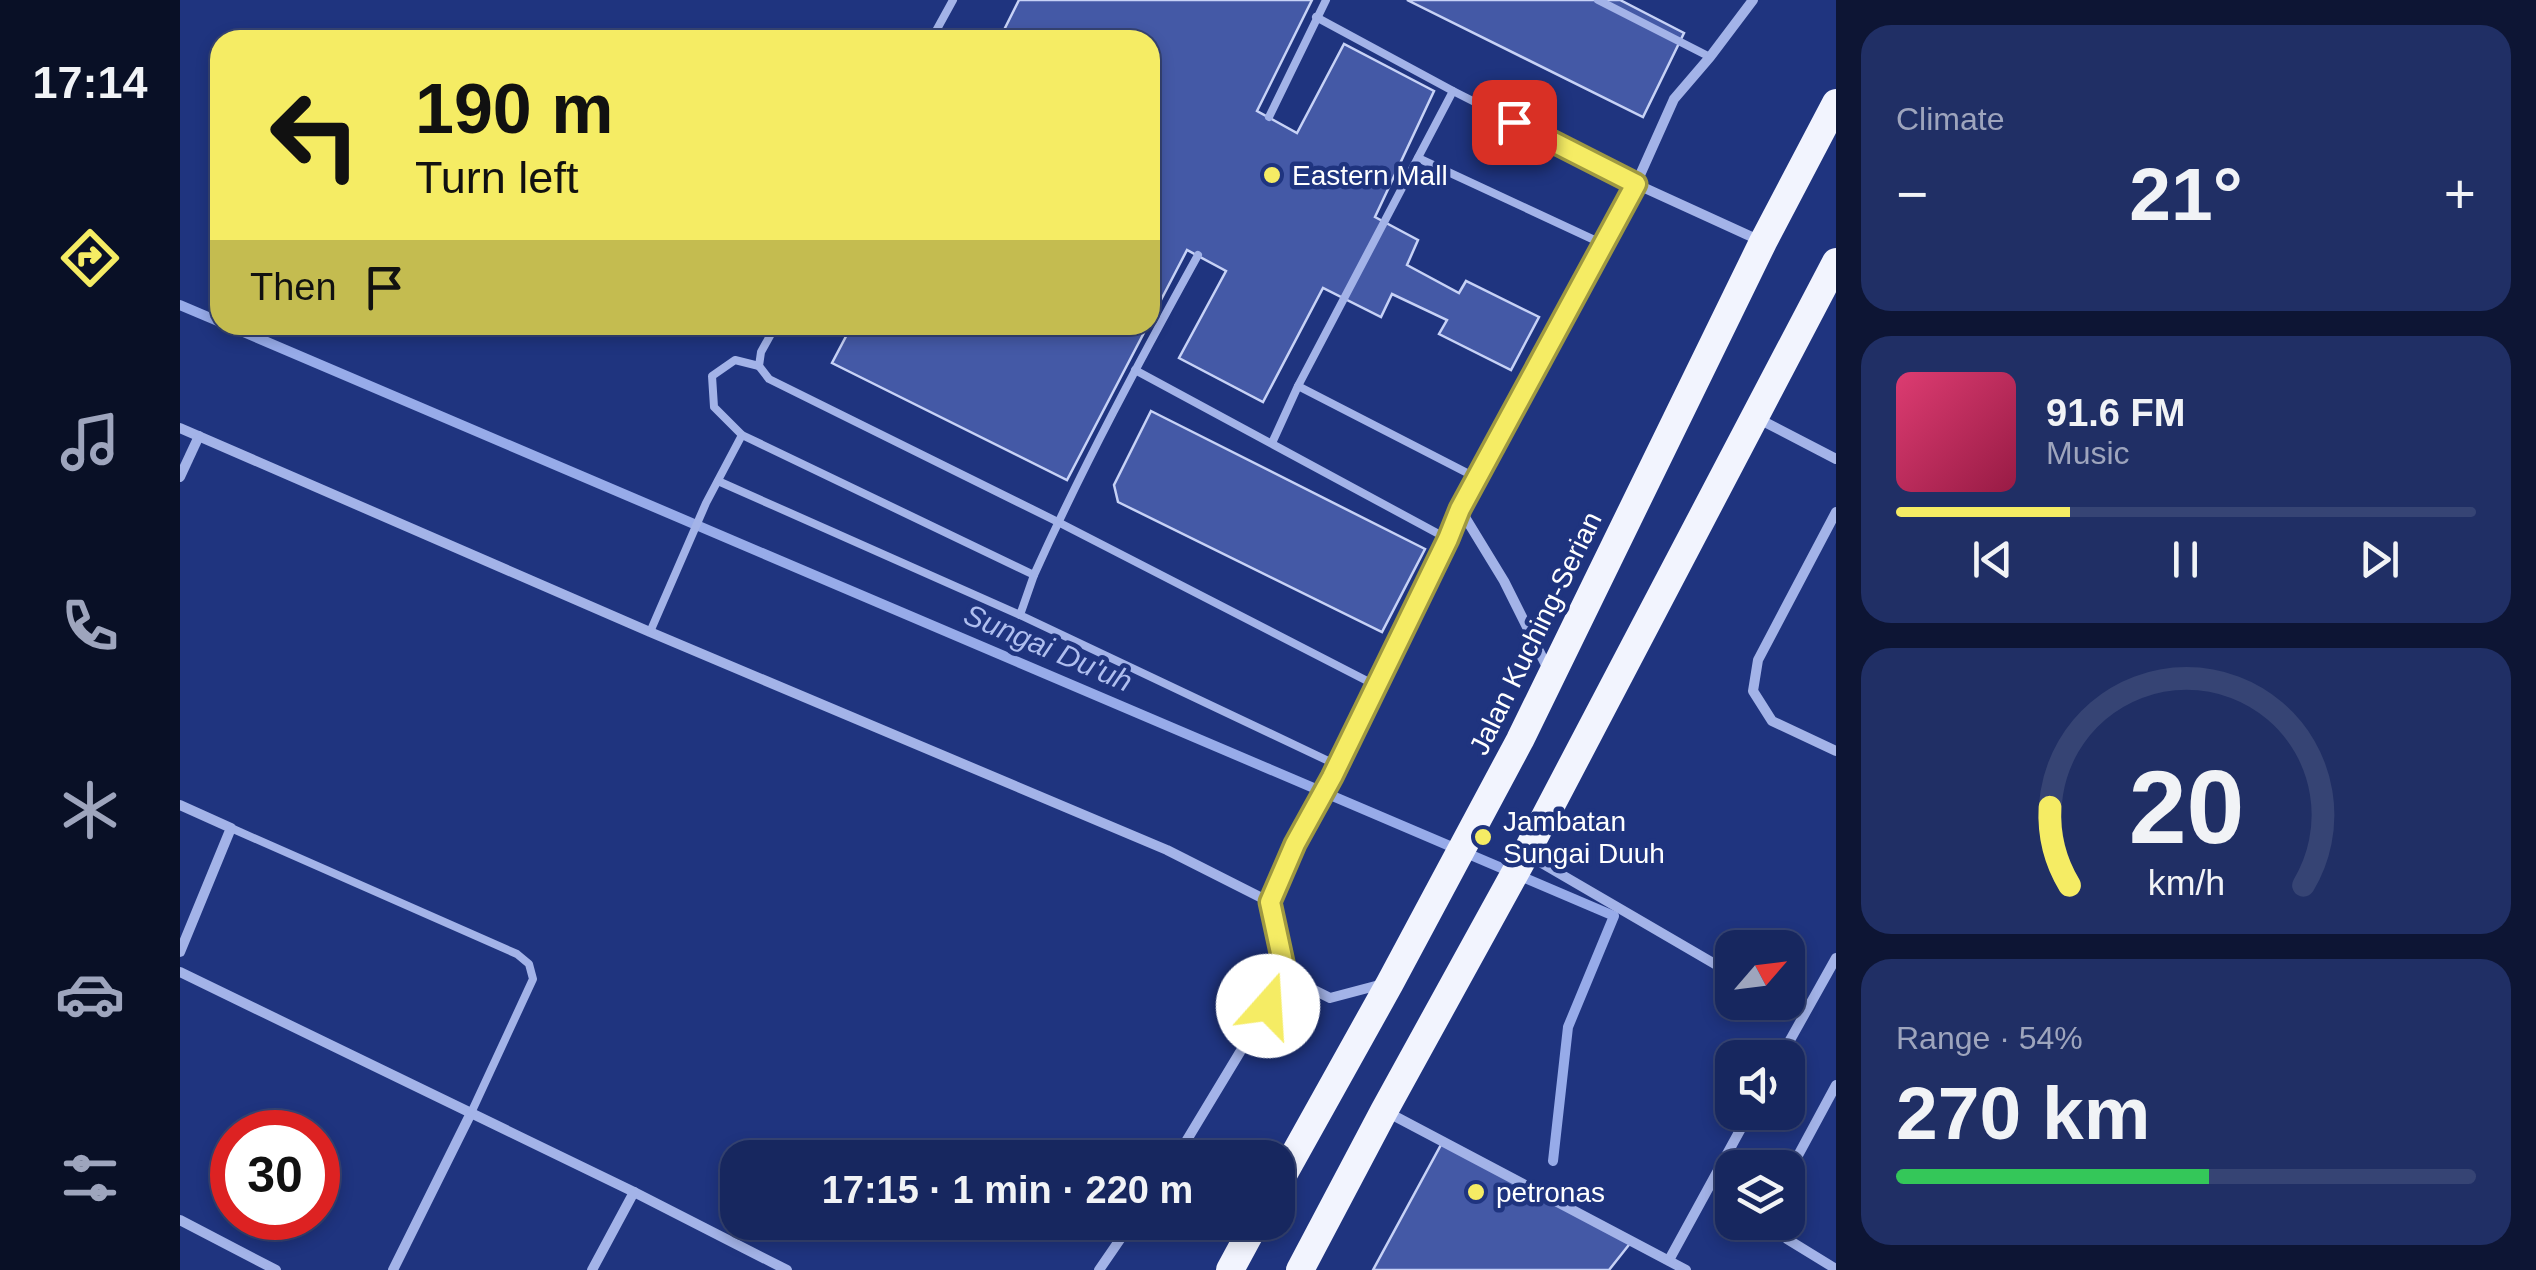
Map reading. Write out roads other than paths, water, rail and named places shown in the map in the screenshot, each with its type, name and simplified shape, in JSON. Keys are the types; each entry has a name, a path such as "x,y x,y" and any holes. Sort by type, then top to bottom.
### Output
{"highway":[{"name":"Jalan Kuching-Serian","path":"1295,1153 1520,740 1763,242 1836,103"},
{"path":"1300,1270 1836,262"},
{"path":"1230,1270 1246,1240"}],"street":[{"path":"1187,1140 1286,976 1270,902 1460,509 1636,184 1674,100 1753,0"},
{"path":"1636,184 1763,242"},
{"path":"1754,416 1836,460"},
{"path":"180,428 1167,850 1270,902"},
{"path":"180,477 199,436"},
{"path":"1460,509 1504,581 1551,674"},
{"path":"1836,512 1758,660 1752,691 1772,721 1836,751"},
{"path":"180,805 231,828 180,952"},
{"path":"1523,857 1715,964"},
{"path":"1805,1013 1832,973 1836,958"},
{"path":"180,972 788,1270"},
{"path":"1286,976 1330,998 1390,982"},
{"path":"1801,1150 1836,1085"},
{"path":"1384,1111 1686,1270"},
{"path":"393,1270 471,1113"},
{"path":"1669,1260 1740,1130"},
{"path":"592,1270 634,1192"},
{"path":"180,1220 276,1270"},
{"path":"1099,1270 1120,1240"},
{"path":"1787,1240 1836,1269"}],"lane":[{"path":"937,30 953,0"},
{"path":"1268,117 1326,0"},
{"path":"1598,0 1710,58"},
{"path":"1316,17 1636,184"},
{"path":"1272,443 1453,91"},
{"path":"1418,158 1604,244"},
{"path":"1160,324 1198,255"},
{"path":"759,366 770,335"},
{"path":"1020,616 1058,522 1154,335"},
{"path":"1034,575 742,435 714,407 712,376 734,360 759,366 769,379 1376,686"},
{"path":"1135,370 1448,539"},
{"path":"1298,386 1477,478"},
{"path":"650,632 706,504 742,435"},
{"path":"718,480 1338,765"},
{"path":"231,828 517,954 529,964 533,979 471,1113"}],"waterway":[{"name":"Sungai Du'uh","path":"180,305 210,318"},
{"name":"Sungai Du'uh","path":"250,335 1614,916 1568,1027 1553,1161"}],"place":[{"name":"Eastern Mall","path":"1272,175"},
{"name":"Jambatan Sungai Duuh","path":"1483,837"},
{"name":"petronas","path":"1476,1192"}]}
